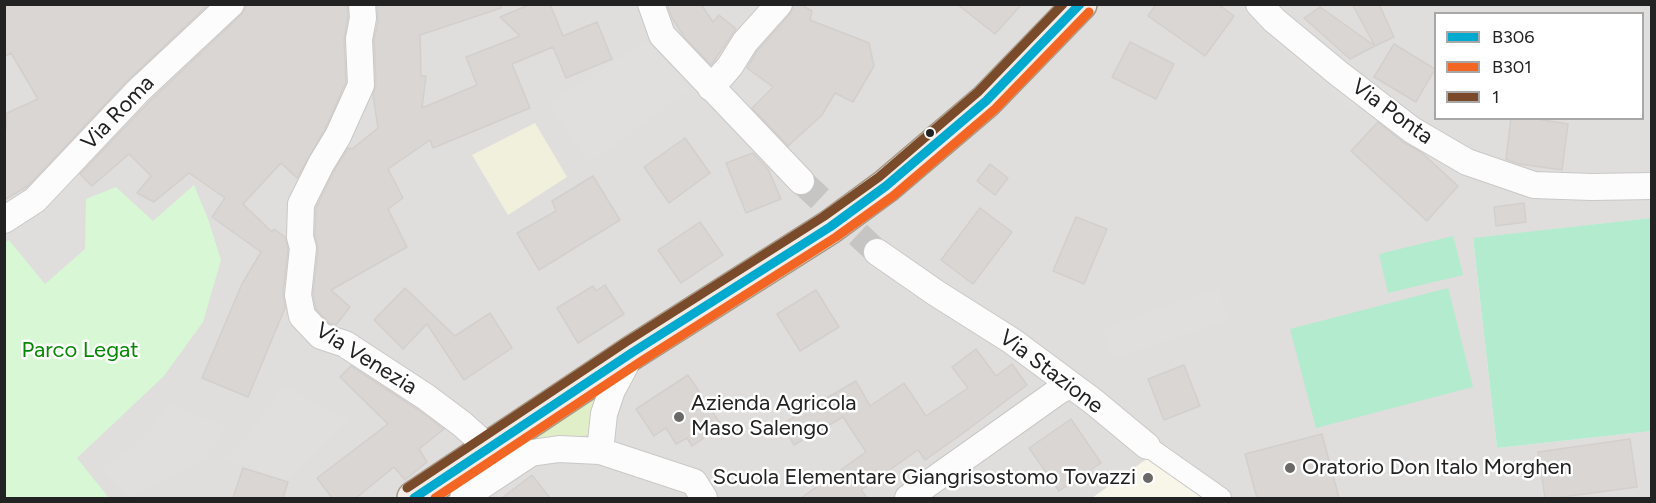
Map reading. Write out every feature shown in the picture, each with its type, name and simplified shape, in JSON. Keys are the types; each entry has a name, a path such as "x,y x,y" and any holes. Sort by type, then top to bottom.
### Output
{"main road":[{"path":"414,498 633,352 830,227 886,186 986,101 1080,4"}],"street":[{"name":"Via Roma","path":"4,220 35,200 138,91 231,4"},
{"name":"Via Venezia","path":"362,4 363,18 359,39 361,85 338,136 301,204 300,237 303,248 298,295 303,316 321,336 345,344 426,397 490,449"},
{"path":"651,4 662,35 801,181"},
{"path":"711,88 730,66 760,23 779,4"},
{"name":"Via Ponta","path":"1258,4 1338,73 1412,130 1467,162 1534,185 1652,186"},
{"name":"Via Stazione","path":"877,252 1012,341 1147,446 1221,498"},
{"path":"600,451 604,414 612,390 633,352"},
{"path":"908,498 1070,385"},
{"path":"463,498 531,453 559,449 600,451 694,482 704,498"}],"shaded area":[{"path":"4,5 1651,5 1651,218 1473,239 1497,448 1651,431 1651,498 5,498"},
{"path":"1280,27 1364,99 1353,111 1269,40"},
{"path":"647,40 691,89 590,163 548,104"},
{"path":"1219,289 1229,320 1114,359 1103,328"},
{"path":"283,385 350,421 288,482 224,458 245,439"},
{"path":"169,404 228,427 206,457 172,477 127,498 101,470 141,440"},
{"name":"Scuola Elementare Giangrisostomo Tovazzi","path":"1148,458 1203,498 1092,498"}],"green space":[{"path":"535,123 567,177 508,215 472,155"},
{"name":"Parco Legat","path":"194,185 221,260 203,322 164,376 77,458 109,498 5,498 5,242 9,240 45,284 85,249 86,199 116,187 153,221"},
{"path":"1651,218 1651,431 1497,448 1473,238"},
{"path":"1453,236 1463,275 1388,293 1379,254"},
{"path":"1448,288 1473,387 1316,428 1290,329"},
{"path":"593,395 594,424 589,434 580,437 542,440 518,446"}],"building":[{"path":"4,4 209,4 127,81 28,186 4,200 4,130 7,113 38,99 11,53 4,57"},
{"path":"246,4 347,4 348,17 344,40 346,82 325,129 297,178 281,163 243,204 272,232 274,229 285,237 288,249 283,293 285,308 248,397 202,378 242,284 261,252 212,217 225,198 189,173 154,202 137,193 151,176 129,154 92,186 80,174 149,102 241,15"},
{"path":"377,4 501,4 501,8 420,35 421,76 426,76 422,108 477,85 466,57 520,36 500,17 531,4 550,4 563,36 597,22 612,59 566,78 553,47 512,64 530,108 433,148 430,140 388,169 403,198 388,209 407,247 331,290 350,307 336,325 329,323 316,309 313,294 318,249 315,235 316,208 348,148 352,149 378,128 373,95 376,84 374,40 378,21"},
{"path":"667,4 701,4 713,22 719,15 736,29 711,65 685,38 672,18"},
{"path":"794,4 800,4 812,11 810,20 869,43 874,66 853,102 835,93 822,115 788,146 752,108 773,87 747,68 757,51 790,14"},
{"path":"957,4 1022,4 995,34"},
{"path":"1156,4 1218,4 1234,16 1205,56 1148,16"},
{"path":"1352,4 1379,4 1394,37 1375,46"},
{"path":"1320,7 1375,46 1350,59 1304,18"},
{"path":"1130,42 1174,64 1156,99 1112,77"},
{"path":"1394,44 1434,68 1416,102 1374,77"},
{"path":"1511,120 1543,120 1568,124 1562,170 1519,164 1506,159"},
{"path":"1378,122 1403,142 1421,152 1458,186 1427,221 1351,151"},
{"path":"685,138 710,173 669,203 644,167"},
{"path":"753,153 768,169 781,199 746,213 726,163"},
{"path":"990,164 1008,178 995,195 977,181"},
{"path":"593,176 620,220 539,270 517,233 556,211 552,201"},
{"path":"1524,203 1526,222 1496,226 1494,207"},
{"path":"980,208 1012,232 973,284 941,260"},
{"path":"1076,217 1107,229 1084,284 1053,271"},
{"path":"700,222 723,255 681,283 658,250"},
{"path":"605,285 624,314 578,343 557,308 593,286 596,291"},
{"path":"405,288 455,336 490,313 512,348 464,380 427,324 403,349 374,320"},
{"path":"816,290 839,327 800,351 777,314"},
{"path":"976,349 996,376 1012,364 1027,385 925,460 918,450 861,490 867,498 801,498 866,452 843,417 794,445 782,424 856,381 870,406 904,383 926,416 968,388 952,367"},
{"path":"1184,365 1200,406 1164,420 1148,379"},
{"path":"351,366 444,429 419,449 427,462 405,480 394,467 356,498 332,498 317,478 388,424 340,377"},
{"name":"Azienda Agricola Maso Salengo","path":"688,375 722,426 692,446 687,438 676,444 666,428 654,436 636,409"},
{"path":"1071,419 1101,463 1059,491 1029,448"},
{"name":"Oratorio Don Italo Morghen","path":"1322,434 1339,498 1257,498 1245,454"},
{"path":"1630,439 1637,487 1545,498 1538,452"},
{"path":"243,468 288,482 283,498 233,498"},
{"path":"532,475 550,498 502,498"}],"tunnel":[{"path":"801,181 877,252"}],"transit line":[{"name":"1","path":"407,488 626,342 823,217 879,177 978,92 1063,4"},
{"name":"B306","path":"414,498 633,352 830,227 886,186 986,101 1080,4"},
{"name":"B301","path":"435,498 640,362 836,237 893,196 995,109 1089,12"}],"place":[{"name":"Azienda Agricola Maso Salengo","path":"679,417"},
{"name":"Oratorio Don Italo Morghen","path":"1290,468"},
{"name":"Scuola Elementare Giangrisostomo Tovazzi","path":"1148,478"}]}
